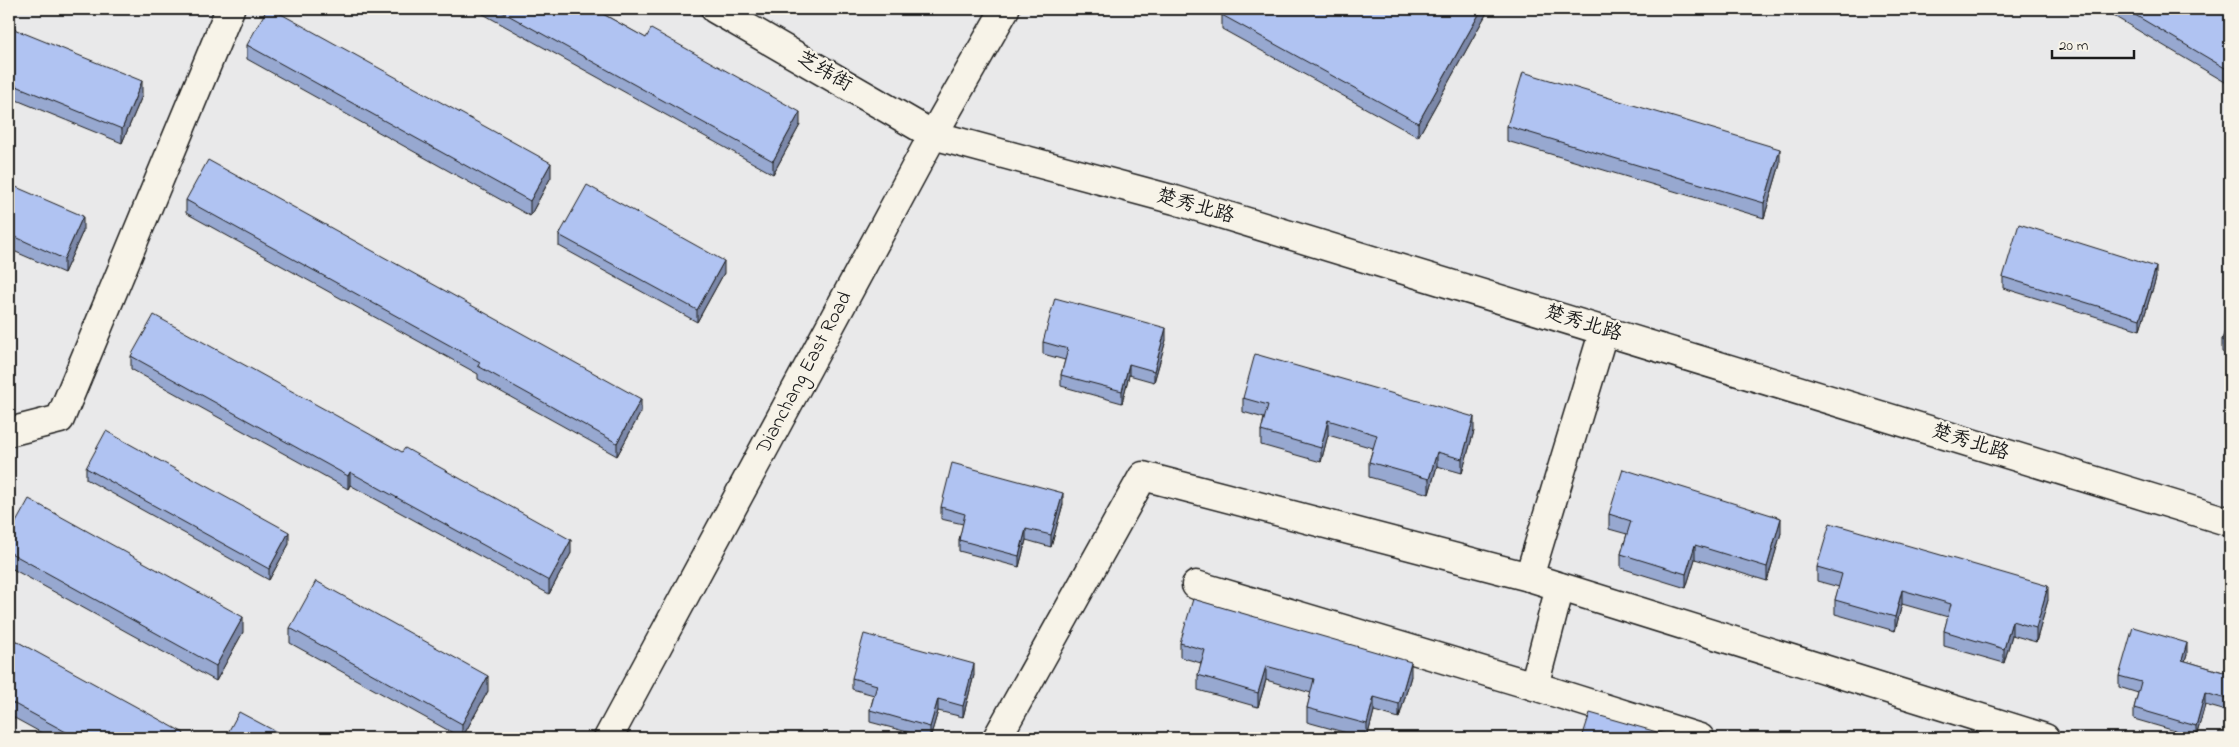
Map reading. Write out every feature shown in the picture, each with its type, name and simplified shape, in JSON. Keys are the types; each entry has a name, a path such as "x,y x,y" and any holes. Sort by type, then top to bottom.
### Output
{"street":[{"path":"9,432 60,419 230,9"},
{"name":"芝纬街","path":"714,9 933,135"},
{"name":"Dianchang East Road","path":"608,738 933,135 1005,9"},
{"name":"楚秀北路","path":"933,135 1175,200 2230,522"},
{"path":"1528,577 1604,330"},
{"path":"996,738 1144,476 1528,577 2045,738"},
{"path":"1196,585 1534,686 1700,738"},
{"path":"1534,686 1560,587"}],"building":[{"path":"267,9 272,9 551,163 530,201 247,45"},
{"path":"497,9 594,9 646,38 651,29 800,112 773,161"},
{"path":"1226,9 1482,9 1418,123 1222,15"},
{"path":"2125,9 2230,9 2230,71"},
{"path":"9,27 142,81 122,129 9,83"},
{"path":"1523,72 1780,149 1764,203 1507,126"},
{"path":"208,160 641,399 617,443 478,366 480,362 186,200"},
{"path":"9,184 83,216 64,259 9,234"},
{"path":"587,185 724,261 697,310 559,235"},
{"path":"2019,224 2156,267 2140,319 2003,277"},
{"path":"1055,298 1166,328 1154,371 1129,364 1122,391 1061,375 1068,349 1043,342"},
{"path":"154,315 402,452 405,448 571,540 549,581 350,472 348,476 131,356"},
{"path":"2230,315 2230,343 2222,340"},
{"path":"1255,354 1474,417 1462,459 1437,452 1429,479 1369,462 1377,435 1328,420 1321,448 1261,431 1268,405 1243,398"},
{"path":"106,431 289,532 269,569 86,468"},
{"path":"952,463 1063,493 1051,535 1026,529 1019,556 959,540 965,514 941,507"},
{"path":"1623,469 1781,518 1767,567 1695,545 1686,574 1621,554 1631,521 1609,514"},
{"path":"29,499 243,617 216,666 9,552 9,535"},
{"path":"1830,523 2048,586 2036,628 2012,621 2004,649 1944,631 1951,604 1902,590 1895,617 1835,600 1842,574 1817,567"},
{"path":"316,581 488,676 462,724 290,628"},
{"path":"1193,599 1411,662 1399,704 1374,697 1367,724 1307,708 1314,679 1266,666 1258,693 1198,675 1205,650 1180,643"},
{"path":"2133,627 2187,643 2182,660 2230,674 2230,700 2205,693 2196,726 2134,708 2141,682 2119,676"},
{"path":"864,634 974,664 963,706 938,699 930,727 870,710 877,685 852,678"},
{"path":"9,637 184,733 181,738 77,738 9,701"},
{"path":"239,712 288,738 225,738"},
{"path":"1590,713 1678,738 1582,738"}]}
